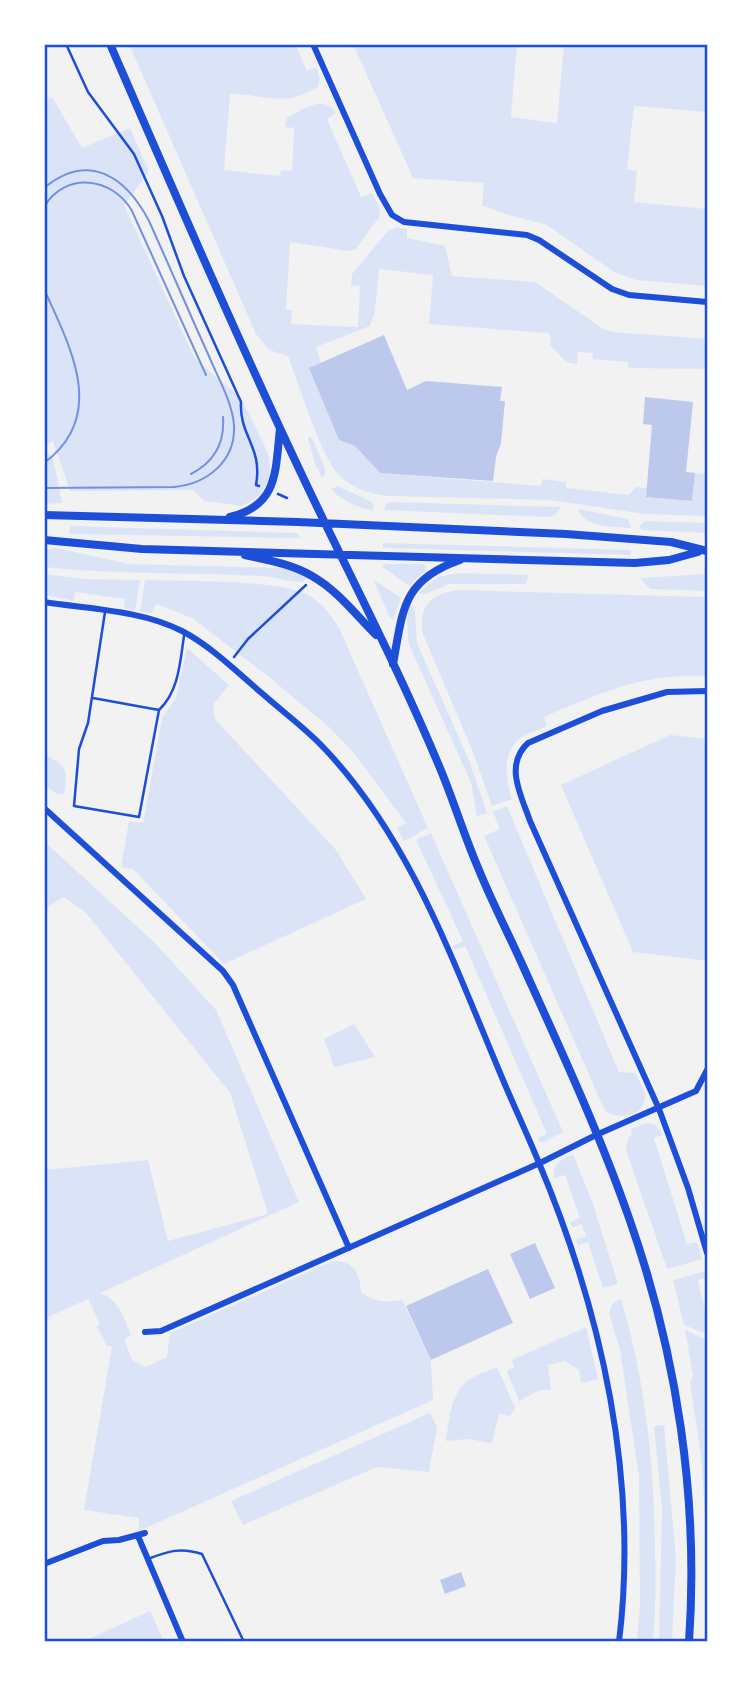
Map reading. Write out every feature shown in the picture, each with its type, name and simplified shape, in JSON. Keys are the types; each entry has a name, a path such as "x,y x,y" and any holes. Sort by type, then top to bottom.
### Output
{"main road":[{"path":"110,44 207,267 442,773 479,870 628,1214 650,1282 672,1373 686,1464 692,1553 689,1642"},
{"path":"220,520 250,510 270,491 281,426"},
{"path":"44,514 326,523 635,538 671,542 704,551"},
{"path":"44,522 59,514"},
{"path":"44,540 142,549 635,563 669,560 704,551"},
{"path":"229,551 309,574 339,597 383,643"},
{"path":"393,664 402,615 409,595 438,570 469,558"}],"street":[{"path":"313,44 380,194 392,215 398,219 404,222 527,235 539,240 612,289 629,295 707,302"},
{"path":"44,602 162,622 185,632 229,665 321,745 385,825 429,909 540,1163 573,1253 593,1318 616,1427 622,1494 624,1567 620,1642"},
{"path":"707,691 667,692 602,711 528,743 520,750 515,761 517,786 530,821 659,1109 688,1188 707,1253"},
{"path":"44,808 223,971 233,985 349,1248"},
{"path":"145,1332 161,1332 659,1109 696,1091 707,1070"},
{"path":"44,1564 103,1541 141,1534 148,1559 183,1642"}],"lane":[{"path":"105,611 93,698 79,749 74,806 139,817 159,710 166,703 177,682 185,632"},
{"path":"93,698 159,710"},
{"path":"148,1559 170,1550 187,1549 202,1554 244,1642"}],"path":[{"path":"66,44 88,92 134,154 162,216 190,289 241,402 240,418 257,456 256,485"},
{"path":"229,665 248,639 303,587"}],"shaded area":[{"path":"129,44 295,44 307,71 316,67 320,78 318,87 295,97 230,94 224,170 280,176 281,170 292,171 294,128 285,127 287,118 313,105 326,104 336,113 327,119 361,197 372,193 379,206 380,216 356,249 349,251 290,242 286,310 292,310 291,324 358,327 360,286 351,285 352,274 388,231 396,227 407,229 407,238 445,246 452,276 535,282 602,328 613,332 707,339 707,369 628,368 628,362 592,359 593,353 578,352 577,364 566,362 550,345 551,336 548,333 429,324 433,275 379,269 375,311 370,326 316,347 321,363 310,368 339,440 355,446 380,473 541,486 542,479 566,482 566,488 629,495 636,487 647,488 646,497 692,501 695,473 707,474 707,516 645,514 549,500 387,496 361,490 344,480 332,466 310,419 288,356 269,350 256,334"},
{"path":"353,44 517,44 511,117 557,123 564,44 707,44 707,112 634,106 627,169 637,171 634,202 707,209 707,286 636,280 614,272 547,225 482,205 484,183 413,178"},
{"path":"52,97 82,148 130,128 149,172 124,205 195,359 241,398 268,453 269,480 259,496 242,506 204,501 193,490 70,491 53,441 44,446 44,119 46,100"},
{"path":"309,436 314,441 326,472 322,478 315,464"},
{"path":"48,453 53,457 62,503 44,504 44,454"},
{"path":"338,486 370,501 374,506 373,511 340,497 331,489"},
{"path":"390,502 561,507 555,515 548,517 384,510"},
{"path":"578,509 628,519 631,528 593,523"},
{"path":"645,521 707,523 707,533 642,530 639,526"},
{"path":"71,526 297,533 301,538 69,534"},
{"path":"383,543 631,550 631,555 383,548"},
{"path":"56,548 129,564 279,568 295,571 306,578 303,582 298,582 261,576 44,567 44,550"},
{"path":"383,564 426,566 425,571 409,586 383,567"},
{"path":"458,573 529,575 526,584 449,584 426,594 418,593 438,577"},
{"path":"44,574 86,579 140,580 135,611 124,608 125,599 75,592 74,601 46,595"},
{"path":"707,574 707,591 650,589 640,578"},
{"path":"373,579 401,598 393,620 390,618"},
{"path":"145,580 275,586 293,589 312,597 329,613 339,628 428,828 404,841 397,828 406,823 353,752 330,728 269,677 192,618 156,604 152,613 140,612"},
{"path":"458,590 707,597 707,676 662,678 623,686 544,717 547,726 517,741 509,754 507,777 512,799 492,806 473,752 422,632 423,614 429,602 441,594"},
{"path":"409,605 415,612 417,643 469,760 487,813 477,816 471,783 408,642"},
{"path":"187,648 229,685 213,705 215,719 336,850 366,899 224,964 133,869 121,867 129,821 143,823 162,718 176,698"},
{"path":"670,735 707,739 707,961 633,952 561,785"},
{"path":"44,755 64,769 64,794 57,794 44,785"},
{"path":"507,806 619,1072 635,1073 644,1090 641,1108 630,1115 610,1114 605,1111 484,836 500,829 493,812"},
{"path":"431,833 563,1132 541,1143 538,1138 547,1134 467,950 465,946 454,950 453,946 463,941 416,840"},
{"path":"44,841 155,943 216,1010 299,1202 100,1293 116,1304 123,1316 131,1335 124,1340 133,1361 146,1367 167,1357 170,1333 333,1261 346,1263 354,1269 361,1292 366,1296 380,1301 402,1300 431,1360 433,1400 139,1531 139,1518 84,1510 112,1346 107,1346 97,1327 100,1324 88,1299 44,1319 44,1170 148,1160 168,1241 268,1214 230,1093 86,913 64,897 44,909"},
{"path":"354,1024 375,1057 334,1067 324,1039"},
{"path":"647,1123 657,1126 661,1132 662,1135 654,1138 687,1244 697,1242 702,1259 667,1269 626,1150 631,1129"},
{"path":"573,1154 592,1201 618,1284 603,1288 588,1242 578,1245 576,1240 586,1236 582,1224 572,1227 570,1222 580,1218 565,1175 554,1178 554,1169 558,1163"},
{"path":"706,1271 707,1277 698,1280 707,1320 707,1334 684,1325 673,1280"},
{"path":"621,1299 642,1390 650,1452 656,1570 653,1642 637,1642 640,1604 639,1477 620,1350 609,1313 613,1303"},
{"path":"586,1327 598,1379 581,1383 579,1370 565,1361 548,1365 551,1390 540,1390 519,1401 507,1371 514,1367 512,1360"},
{"path":"685,1330 707,1340 707,1545 701,1456 690,1382 693,1376"},
{"path":"497,1367 515,1408 510,1416 499,1414 492,1443 468,1439 446,1441 451,1410 461,1388 473,1377"},
{"path":"430,1413 437,1427 429,1472 377,1467 243,1525 231,1501"},
{"path":"664,1425 676,1558 672,1642 659,1642 662,1509 654,1426"},
{"path":"150,1611 164,1642 82,1642"}],"building":[{"path":"384,335 407,390 426,381 502,387 500,401 505,401 501,443 493,481 380,473 355,446 339,440 309,368"},
{"path":"645,397 693,402 686,472 695,473 692,501 646,497 652,425 643,424"},
{"path":"535,1243 555,1288 530,1299 510,1254"},
{"path":"488,1269 513,1323 431,1360 406,1306"},
{"path":"461,1572 466,1586 445,1594 440,1580"}],"tram line":[{"path":"44,188 60,177 76,171 91,171 118,181 140,205 224,389 234,425 233,438 225,460 208,476 186,485 44,488"},
{"path":"44,207 53,195 76,183 101,185 124,200 132,211 206,375"},
{"path":"44,289 72,356 78,379 79,402 75,423 64,444 44,463"},
{"path":"191,474 206,464 216,451 222,435 223,417"}]}
